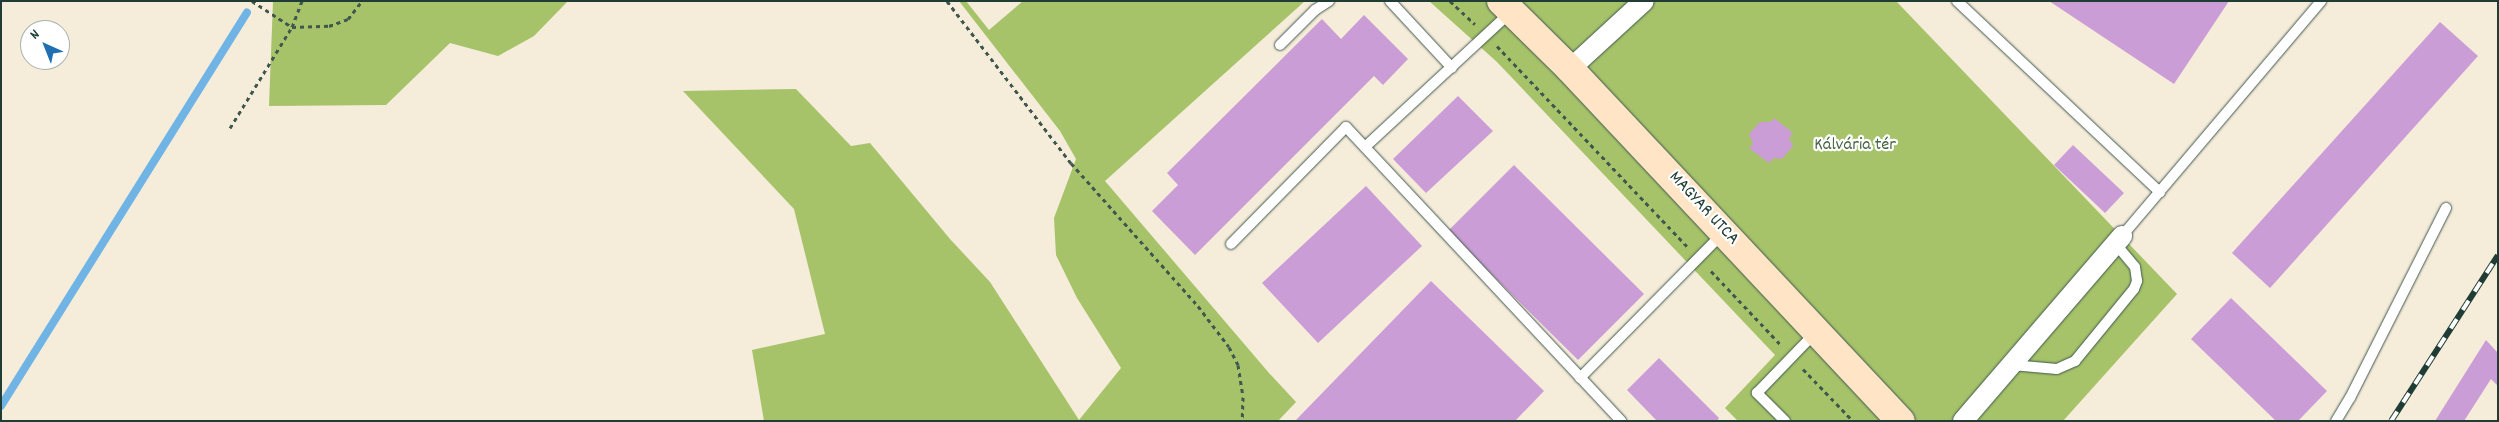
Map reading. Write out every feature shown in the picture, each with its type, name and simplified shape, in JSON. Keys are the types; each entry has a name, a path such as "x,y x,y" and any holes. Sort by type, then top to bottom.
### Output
{"main road":[{"name":"MAGYAR UTCA","path":"1506,6 1570,69 1724,231 1817,331 1894,418"}],"street":[{"path":"1570,69 1644,1"},
{"path":"1963,421 2119,240"}],"lane":[{"path":"1280,44 1315,10 1329,1"},
{"path":"1390,1 1452,68"},
{"path":"1957,1 2160,192"},
{"path":"2012,365 2057,369 2075,361 2134,289 2137,281 2135,267 2119,240 2321,1"},
{"path":"1365,147 1487,35 1506,6"},
{"path":"1231,244 1346,127 1621,421"},
{"path":"2336,421 2446,208"},
{"path":"1580,378 1724,231"},
{"path":"1785,421 1757,393 1817,331"}],"path":[{"path":"252,1 292,26 329,26 348,18 362,1"},
{"path":"230,128 292,26 302,1"},
{"path":"947,1 1071,163 1198,306 1229,347 1238,365 1243,397 1242,421"},
{"path":"1450,1 1487,35 1853,421"}],"green space":[{"path":"273,1 568,1 534,36 498,56 450,43 386,105 269,106"},
{"path":"959,1 966,1 989,30 1023,1 1305,1 1105,181 1296,402 1278,421 764,421 752,350 825,334 794,209 683,91 796,89 851,146 870,143 950,239 990,282 1079,420 1121,368 1077,298 1056,255 1054,218 1076,159 1060,131"},
{"name":"Kálvária tér","path":"1429,1 1896,1 2177,294 2063,421 1738,421 1725,408 1775,355 1497,62"}],"building":[{"path":"2049,1 2229,1 2174,84"},
{"path":"1364,15 1408,59 1383,85 1374,76 1195,255 1152,211 1178,185 1167,173 1322,19 1341,39"},
{"path":"2440,22 2478,56 2270,288 2232,253"},
{"path":"1458,96 1493,131 1426,193 1393,159"},
{"path":"1774,118 1793,133 1789,138 1793,146 1782,159 1774,158 1769,163 1749,148 1753,144 1749,134 1760,122 1771,122"},
{"path":"2073,145 2124,193 2105,213 2054,165"},
{"path":"1514,165 1644,294 1578,360 1448,231"},
{"path":"1366,186 1422,246 1318,343 1262,283"},
{"path":"1431,281 1544,391 1515,421 1295,421"},
{"path":"2231,298 2327,391 2298,421 2276,421 2191,339"},
{"path":"2486,340 2498,353 2498,386 2491,379 2464,421 2435,421"},
{"path":"1659,358 1719,418 1717,421 1657,421 1627,390"}],"waterway":[{"path":"1,406 247,13"}],"railway":[{"path":"2391,421 2498,255"}]}
